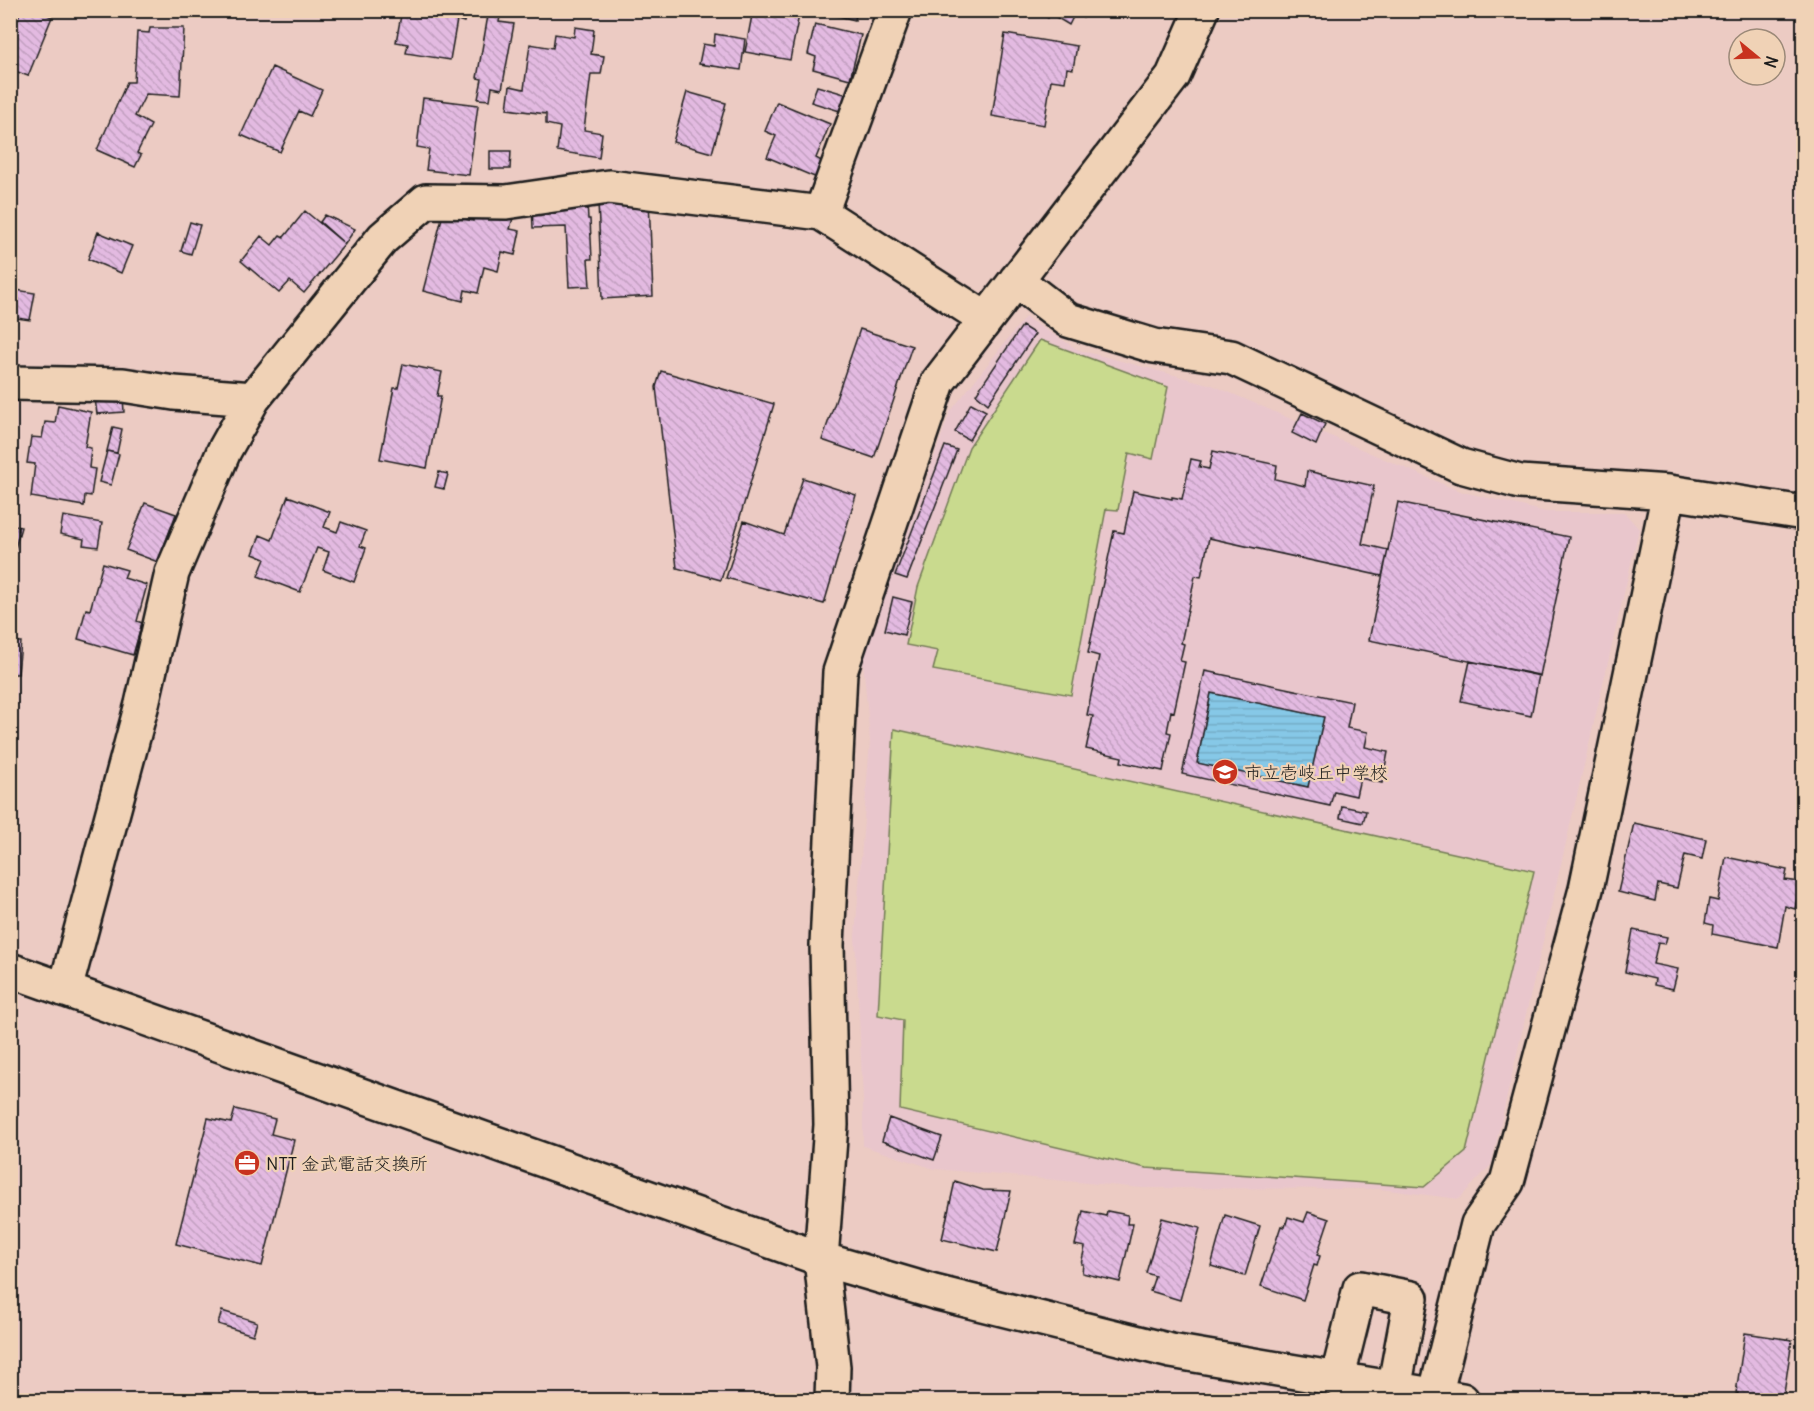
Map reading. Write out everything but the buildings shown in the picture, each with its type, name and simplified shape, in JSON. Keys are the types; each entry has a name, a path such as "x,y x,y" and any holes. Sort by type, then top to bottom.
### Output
{"street":[{"path":"821,213 895,10"},
{"path":"832,1401 833,1367 821,1258 831,1125 827,945 840,672 938,382 1173,76 1202,10"},
{"path":"65,990 142,704 172,573 224,451 253,399 383,238 426,201 506,202 609,187 821,213 986,319"},
{"path":"1016,280 1068,320 1154,346 1230,357 1461,466 1520,482 1669,492 1803,513"},
{"path":"10,382 123,385 174,393 253,399"},
{"path":"10,970 821,1258 934,1292 1171,1351 1449,1398 1478,1224 1507,1182 1586,889 1669,492"},
{"path":"1337,1380 1360,1287 1412,1298 1394,1389"}],"shaded area":[{"name":"市立壱岐丘中学校","path":"1025,317 1079,350 1212,385 1459,491 1546,512 1624,512 1639,529 1491,1165 1459,1199 1380,1189 1142,1188 935,1169 863,1146 855,937 870,741 863,659 950,412"}],"green space":[{"path":"1040,340 1168,387 1153,459 1129,453 1118,510 1106,509 1071,695 933,670 938,651 906,645 918,587 969,447"},
{"path":"894,729 1534,871 1466,1152 1424,1187 1146,1168 900,1110 903,1020 878,1015"}],"water":[{"path":"1211,693 1324,717 1308,787 1197,763"}],"place":[{"name":"市立壱岐丘中学校","path":"1225,772"},
{"name":"NTT 金武電話交換所","path":"247,1163"}]}
